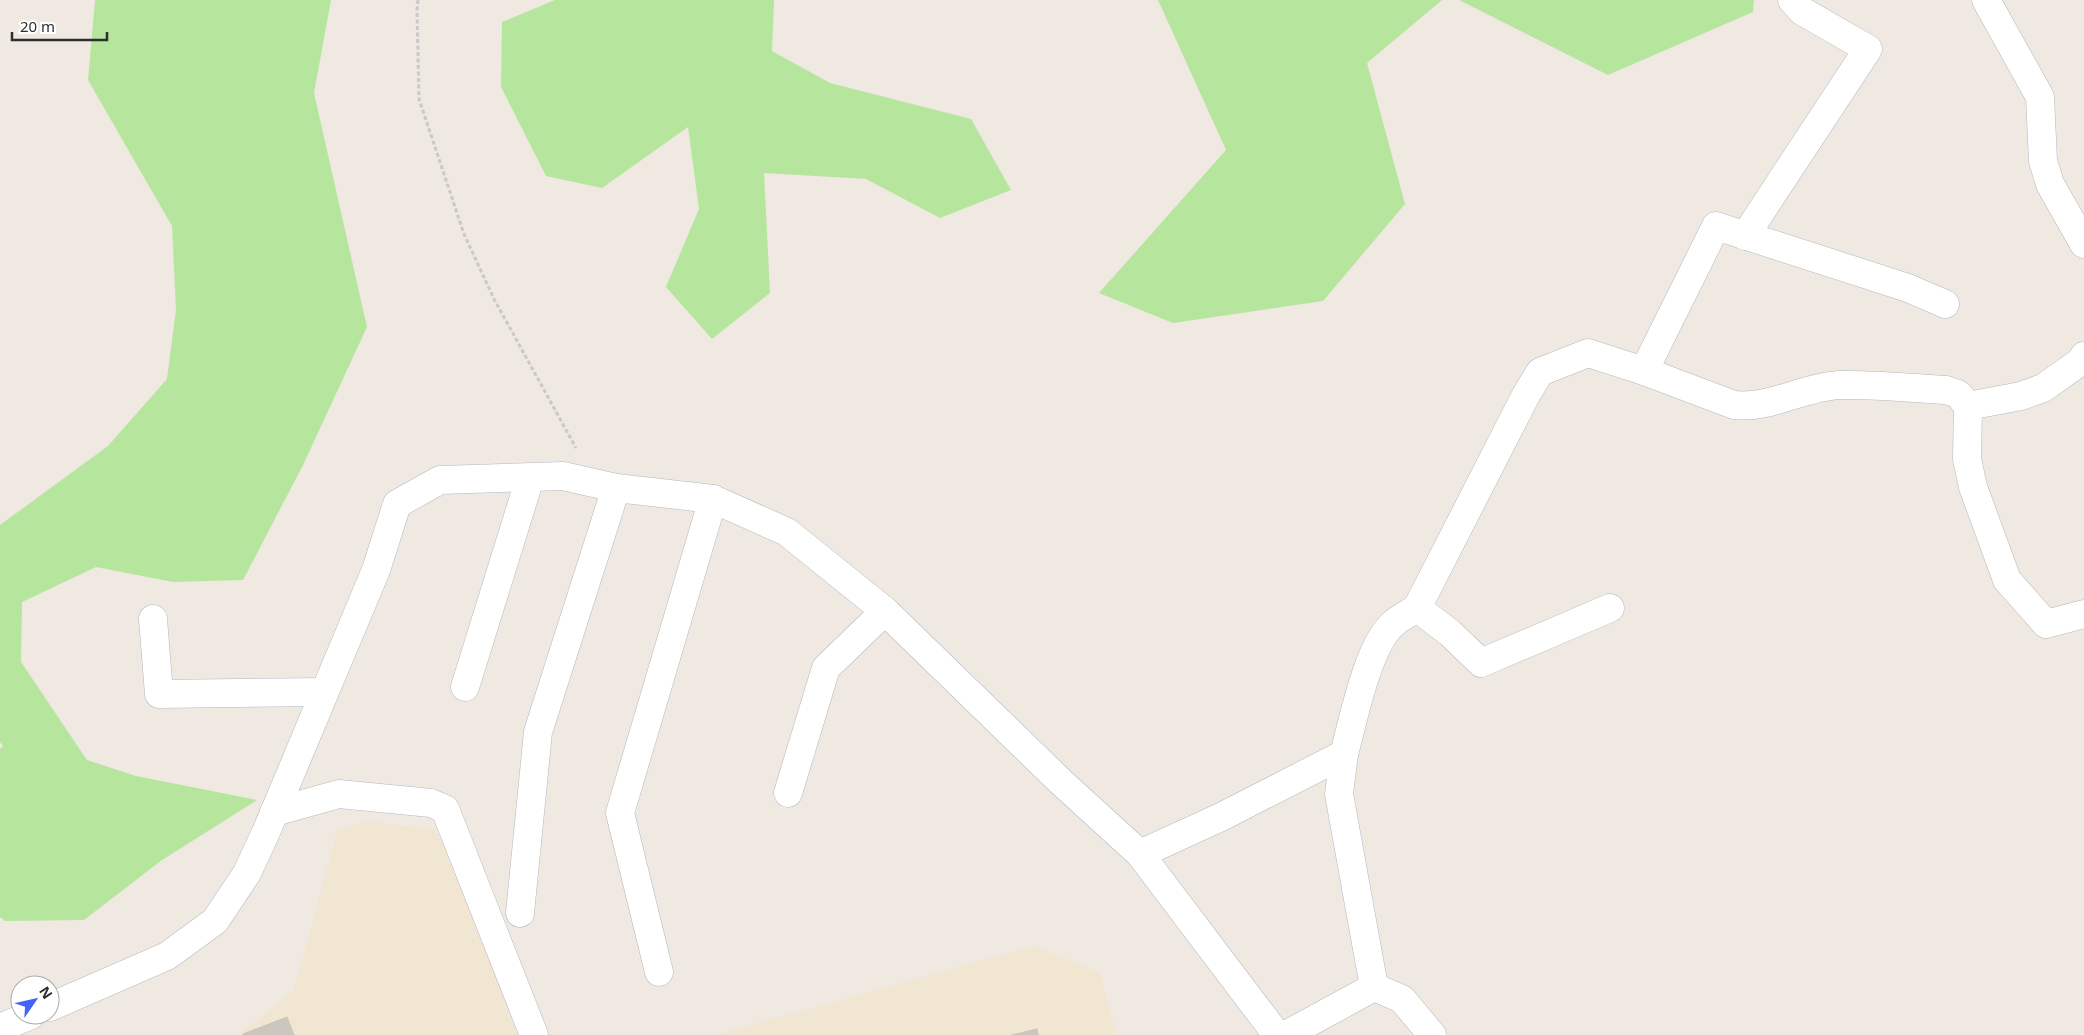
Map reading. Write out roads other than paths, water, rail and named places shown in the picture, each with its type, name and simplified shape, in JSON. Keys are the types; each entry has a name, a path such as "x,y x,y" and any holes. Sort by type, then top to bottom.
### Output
{"street":[{"path":"1745,236 1868,49 1802,11 1792,0"},
{"path":"1986,0 2040,97 2043,161 2050,184 2084,244"},
{"path":"1644,371 1716,226 1908,288 1945,304"},
{"path":"1374,986 1339,794 1344,754 1366,674 1381,640 1393,623 1417,608 1515,414 1540,372 1588,353 1644,371 1734,405 1748,406 1811,389 1839,385 1946,390 1958,394 1968,406 1967,459 1973,487 2007,580 2046,624 2084,614"},
{"path":"1968,406 2021,396 2043,388 2080,362 2084,356"},
{"path":"60,1003 167,956 215,921 247,873 274,812 376,570 397,504 440,480 563,476 606,486 713,499 787,532 885,612 1060,781 1140,854 1276,1035"},
{"path":"464,687 530,478"},
{"path":"520,913 538,732 606,486"},
{"path":"659,972 620,813 713,499"},
{"path":"1417,608 1450,634 1481,663 1610,608"},
{"path":"788,793 826,668 885,612"},
{"path":"153,619 158,694 324,692"},
{"path":"1140,854 1220,817 1344,754"},
{"path":"274,812 339,794 431,803 445,809 534,1035"},
{"path":"1286,1035 1374,986"},
{"path":"1374,986 1402,999 1432,1035"}]}
